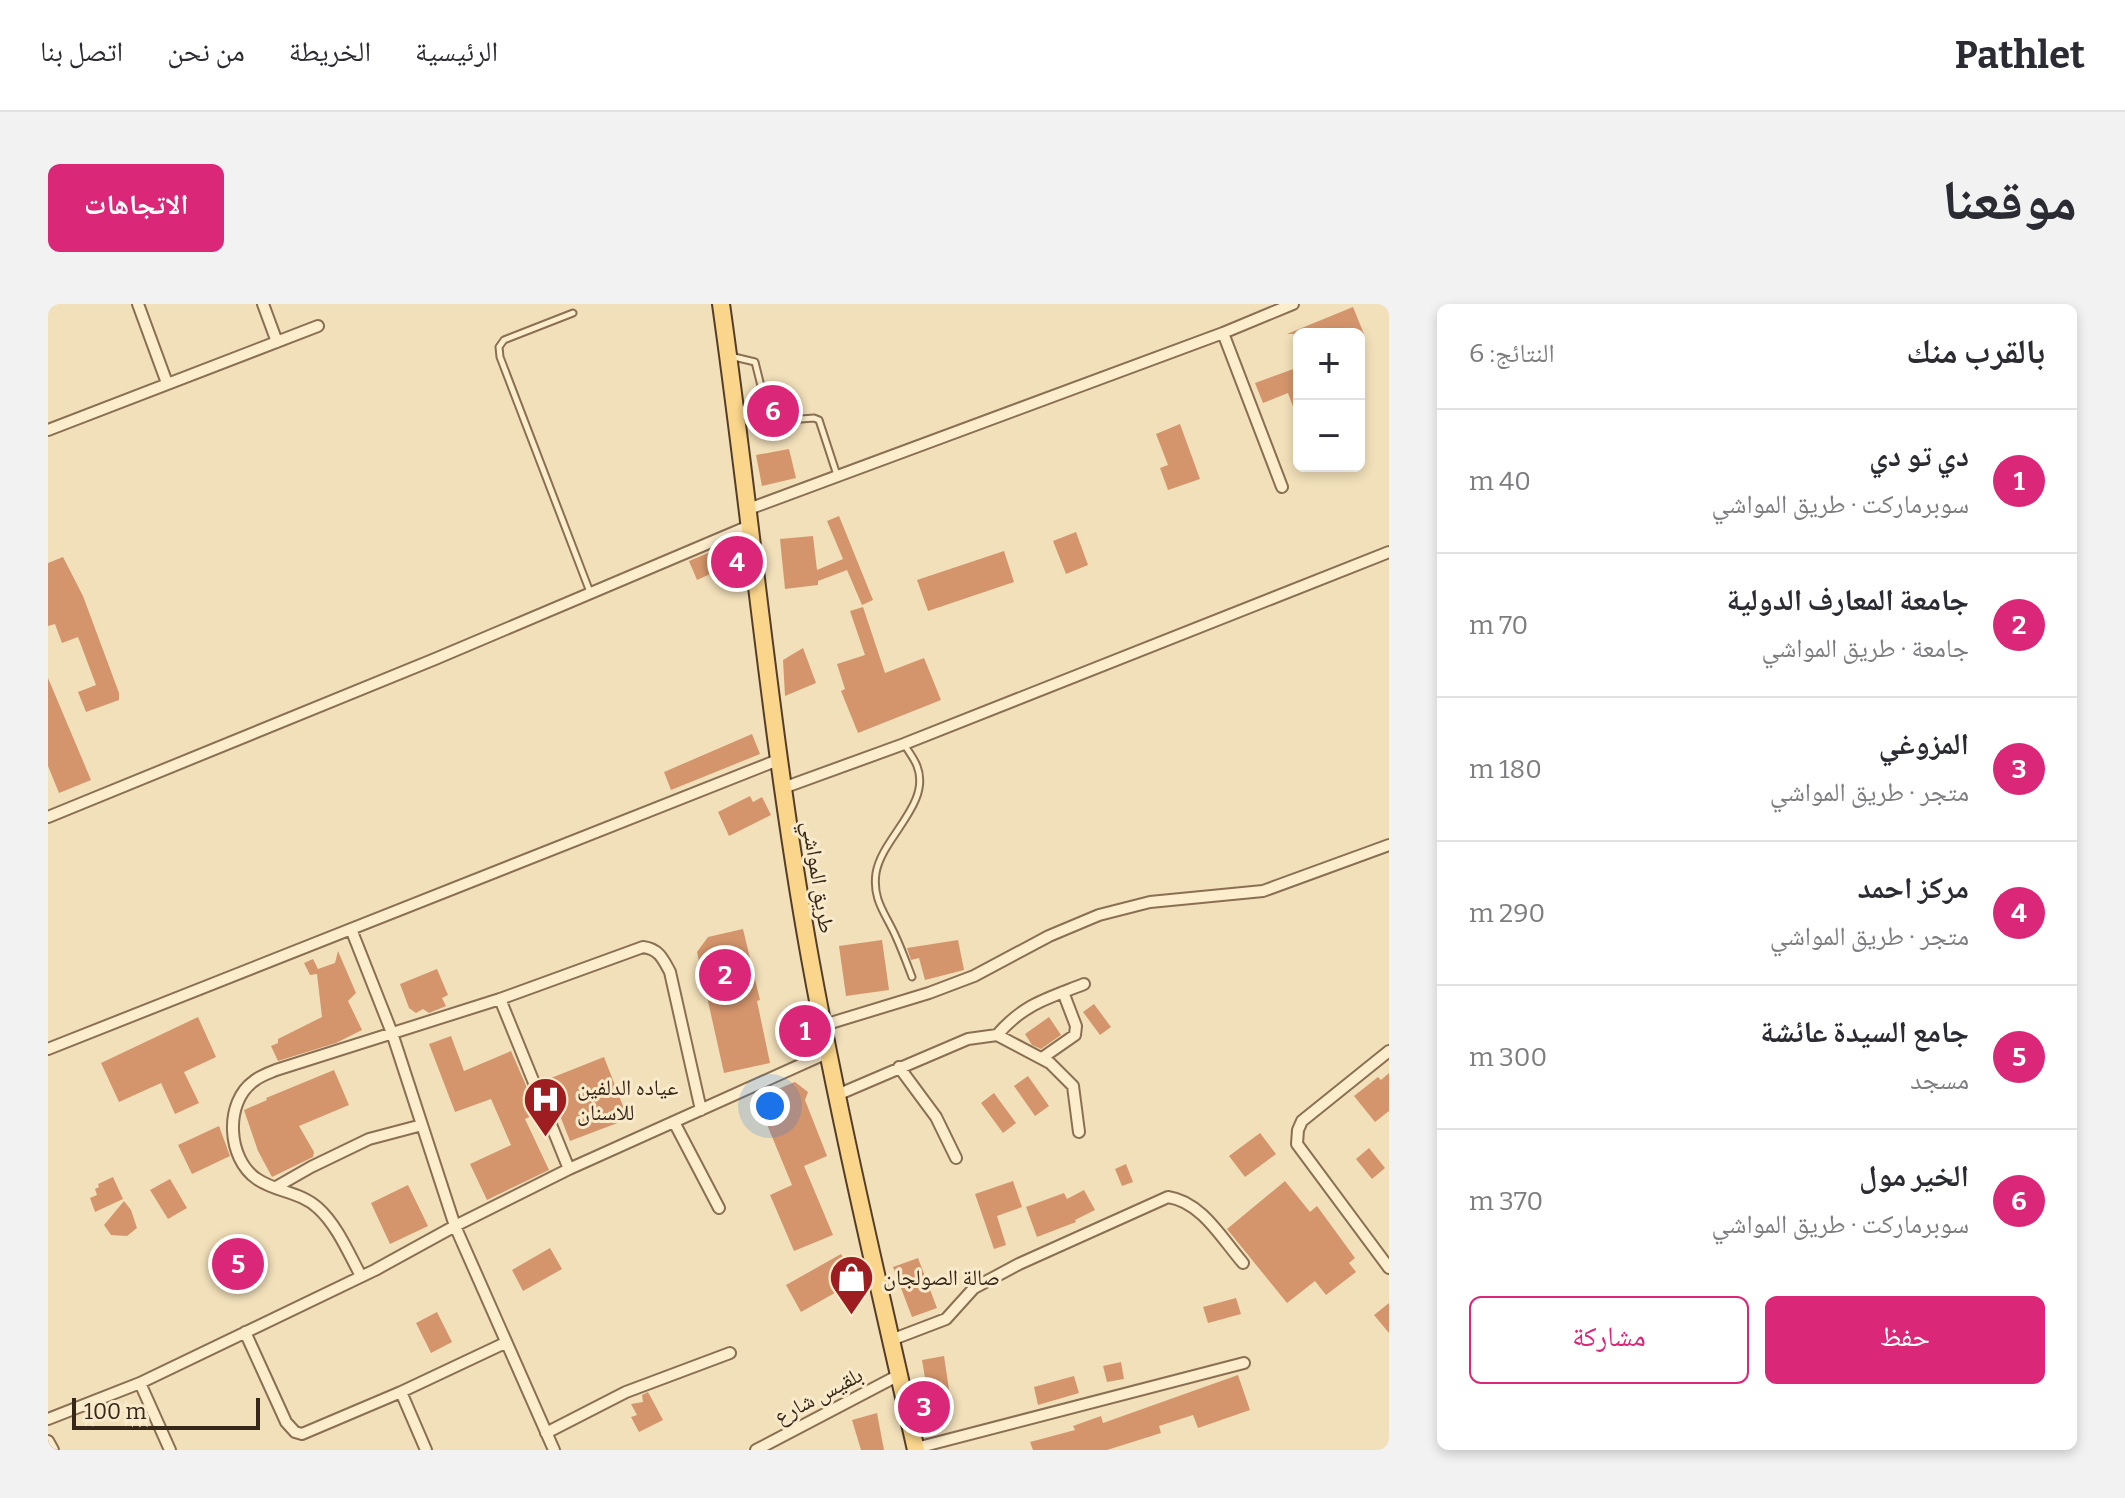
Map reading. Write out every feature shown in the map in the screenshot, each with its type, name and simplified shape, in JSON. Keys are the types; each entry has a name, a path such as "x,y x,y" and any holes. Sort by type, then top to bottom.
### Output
{"main road":[{"name":"طريق المواشي","path":"721,304 778,760 837,1095 916,1449"}],"street":[{"path":"138,304 167,383"},
{"path":"263,304 277,342"},
{"path":"49,812 591,592 838,476 1293,304"},
{"path":"48,430 318,326"},
{"path":"1223,333 1282,487"},
{"path":"783,788 904,744 1389,552"},
{"path":"48,1049 778,760"},
{"path":"824,1025 974,976 1049,936 1099,915 1150,902 1263,891 1389,845"},
{"path":"351,929 392,1033 455,1226 554,1450"},
{"path":"361,1276 326,1215 314,1204 259,1181 247,1171 237,1153 233,1130 235,1110 241,1096 253,1082 276,1070 500,999 643,947 653,948 662,956 670,972 701,1110"},
{"path":"997,1035 1030,1005 1084,984"},
{"path":"1042,1058 1075,1035 1076,1026 1063,992"},
{"path":"500,999 569,1169"},
{"path":"837,1095 968,1039 997,1035 1042,1058 1073,1086 1079,1132"},
{"path":"1389,1051 1302,1121 1297,1144 1389,1268"},
{"path":"48,1419 140,1383 361,1276 569,1169 829,1052"},
{"path":"899,1067 936,1117 956,1158"},
{"path":"674,1122 719,1208"},
{"path":"276,1187 369,1139 422,1125"},
{"path":"891,1340 946,1319 974,1288 1019,1264 1168,1197 1183,1199 1201,1214 1243,1263"},
{"path":"245,1332 286,1422 295,1432 308,1433 505,1343"},
{"path":"546,1433 626,1392 730,1353"},
{"path":"916,1449 1244,1363"},
{"name":"بلقيس شارع","path":"760,1449 899,1375"},
{"path":"140,1383 170,1450"},
{"path":"401,1392 426,1450"},
{"path":"48,1441 53,1450"}],"lane":[{"path":"573,313 504,340 499,347 500,357 591,592"},
{"path":"728,356 755,362 761,386 759,406"},
{"path":"759,406 775,421 819,420 838,476"},
{"path":"734,408 754,409 759,406"},
{"path":"904,744 917,765 920,778 917,797 876,871 876,889 878,906 895,934 912,977"}],"building":[{"path":"1353,307 1362,328 1302,328"},
{"path":"1293,369 1293,406 1288,393 1263,403 1255,383"},
{"path":"1180,424 1200,479 1168,490 1160,468 1168,465 1156,434"},
{"path":"789,449 796,478 762,486 756,455"},
{"path":"839,516 873,600 862,605 847,570 818,581 818,585 785,589 780,539 813,536 817,570 843,559 827,521"},
{"path":"1076,532 1088,565 1066,574 1053,541"},
{"path":"720,548 728,566 697,580 689,561"},
{"path":"1004,551 1014,582 928,611 917,580"},
{"path":"63,557 83,596 119,693 119,700 86,712 78,692 96,685 78,637 62,643 55,624 48,626 48,563"},
{"path":"863,607 885,673 924,658 941,700 858,733 841,691 845,689 837,664 865,655 850,611"},
{"path":"803,648 816,683 785,696 783,660"},
{"path":"48,678 91,780 59,793 48,766"},
{"path":"752,734 760,754 671,790 664,772"},
{"path":"750,796 753,802 762,797 771,815 729,836 718,812"},
{"path":"743,929 760,1000 757,1001 770,1063 724,1073 697,952 708,937"},
{"path":"882,940 889,990 846,996 839,946"},
{"path":"958,940 964,970 925,980 919,958 911,960 907,948"},
{"path":"338,951 356,993 348,1001 362,1030 336,1043 278,1061 271,1046 278,1043 278,1039 322,1017 317,974 310,975 304,963 313,959 318,969 335,963"},
{"path":"437,969 448,995 442,998 446,1006 429,1013 423,1009 416,1013 409,1008 400,984"},
{"path":"1094,1004 1111,1027 1100,1035 1083,1012"},
{"path":"198,1017 216,1057 184,1072 199,1103 175,1114 161,1083 119,1102 101,1063"},
{"path":"1049,1017 1061,1035 1041,1049 1032,1045 1025,1034"},
{"path":"451,1036 464,1071 511,1051 538,1113 525,1119 549,1170 487,1200 470,1164 511,1145 491,1099 455,1112 429,1044"},
{"path":"604,1057 628,1119 570,1141 546,1080"},
{"path":"334,1070 349,1105 299,1126 314,1152 313,1157 272,1177 258,1151 244,1110"},
{"path":"1389,1073 1389,1111 1375,1122 1354,1096 1378,1077 1381,1080"},
{"path":"1028,1076 1049,1106 1035,1116 1014,1086"},
{"path":"795,1082 808,1092 805,1100 827,1156 804,1166 833,1235 794,1251 770,1195 792,1185 756,1098"},
{"path":"994,1093 1016,1123 1003,1133 981,1103"},
{"path":"219,1126 230,1156 192,1174 178,1145"},
{"path":"1260,1133 1276,1154 1245,1177 1229,1156"},
{"path":"1369,1148 1385,1168 1372,1179 1356,1159"},
{"path":"1126,1164 1133,1182 1122,1186 1115,1169"},
{"path":"113,1177 123,1199 95,1212 90,1198 97,1195 95,1189 99,1187 98,1184"},
{"path":"170,1179 187,1208 168,1219 150,1190"},
{"path":"1013,1181 1022,1207 997,1216 1006,1245 994,1249 975,1194"},
{"path":"1285,1181 1310,1212 1317,1206 1355,1258 1349,1263 1356,1272 1326,1295 1315,1281 1287,1303 1227,1229"},
{"path":"408,1185 428,1226 390,1244 371,1203"},
{"path":"1084,1190 1095,1210 1076,1222 1037,1237 1026,1207 1064,1193 1067,1199"},
{"path":"124,1201 131,1210 137,1228 127,1236 111,1235 104,1225"},
{"path":"550,1248 562,1269 523,1291 512,1270"},
{"path":"841,1254 856,1281 801,1312 786,1285"},
{"path":"918,1258 937,1308 912,1317 893,1267"},
{"path":"1236,1298 1241,1314 1208,1323 1203,1307"},
{"path":"1389,1303 1389,1333 1374,1315"},
{"path":"437,1312 452,1342 431,1353 416,1323"},
{"path":"944,1356 951,1403 930,1407 922,1360"},
{"path":"1121,1362 1124,1379 1107,1382 1103,1366"},
{"path":"1238,1375 1250,1410 1198,1428 1193,1415 1159,1426 1161,1433 1107,1450 1033,1450 1030,1442 1075,1430 1073,1426 1101,1416 1103,1423"},
{"path":"1074,1376 1079,1393 1038,1405 1034,1387"},
{"path":"648,1392 663,1420 639,1432 631,1417 637,1415 631,1404 643,1402 642,1395"},
{"path":"877,1413 884,1450 861,1450 852,1420"}],"place":[{"name":"الخير مول","path":"773,411"},
{"name":"مركز احمد","path":"737,562"},
{"name":"جامعة المعارف الدولية","path":"725,975"},
{"name":"دي تو دي","path":"805,1031"},
{"name":"عياده الدلفين للاسنان","path":"546,1139"},
{"name":"جامع السيدة عائشة","path":"238,1264"},
{"name":"صالة الصولجان","path":"852,1316"},
{"name":"المزوغي","path":"924,1407"}]}
